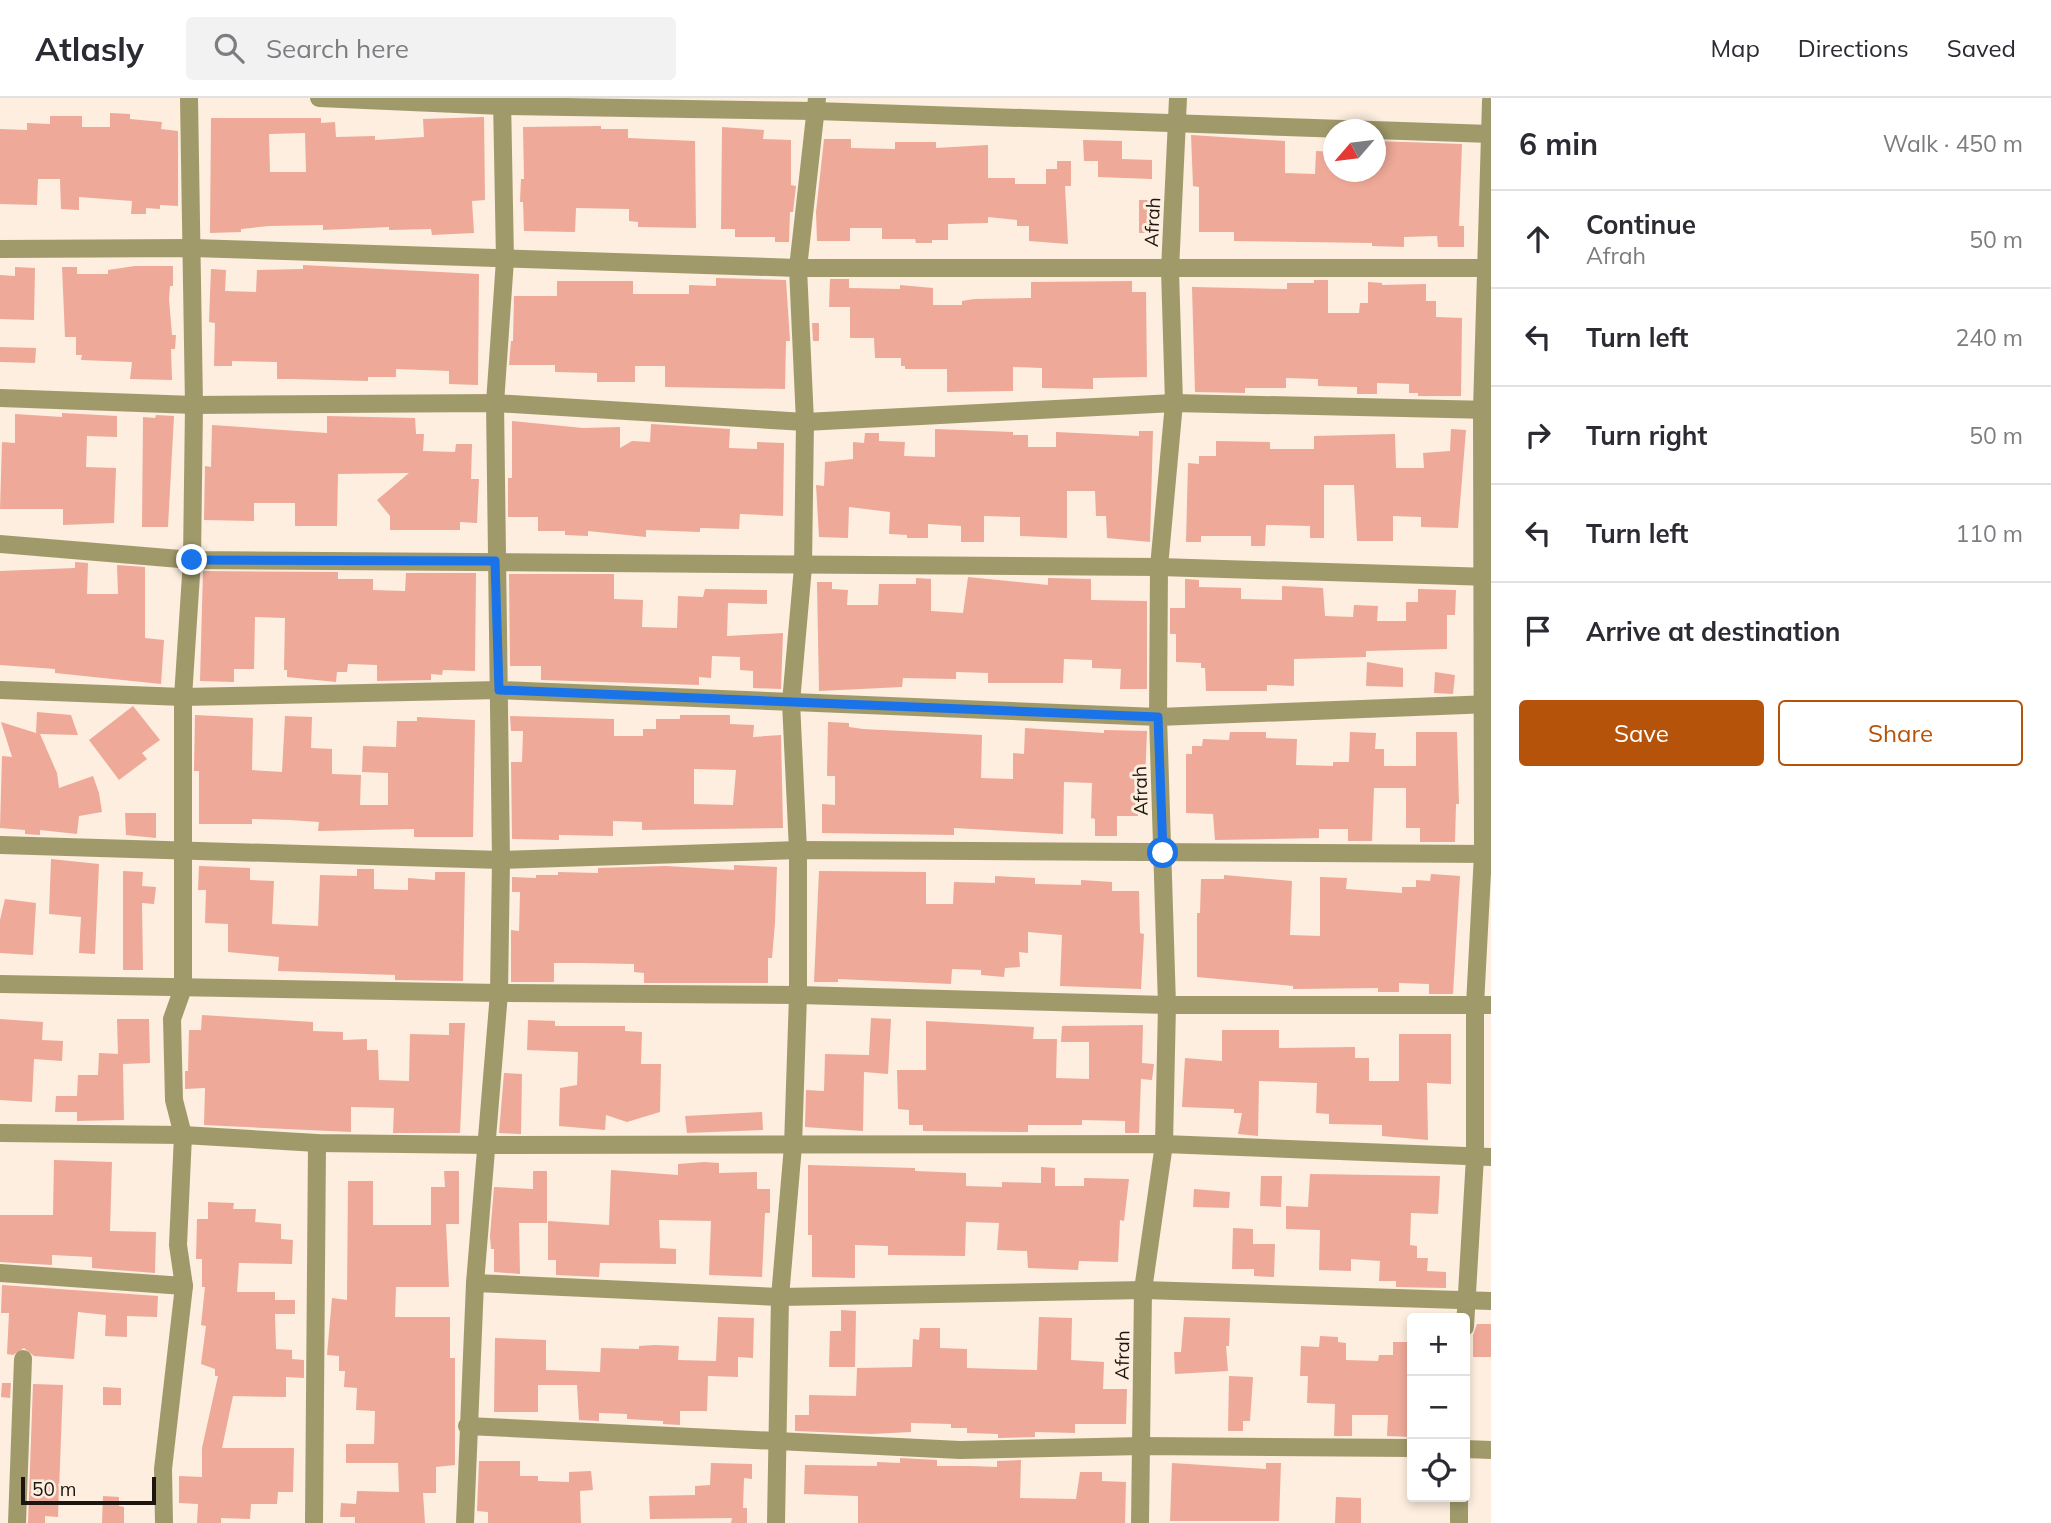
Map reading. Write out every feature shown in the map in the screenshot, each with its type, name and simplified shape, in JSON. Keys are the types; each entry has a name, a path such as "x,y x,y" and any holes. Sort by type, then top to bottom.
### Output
{"street":[{"path":"164,1523 163,1469 184,1286 178,1245 183,1135 174,1100 172,1019 183,988 183,697 192,560 193,248 189,98"},
{"path":"319,98 816,105 1490,134"},
{"name":"Afrah","path":"1140,1523 1143,1290 1164,1143 1167,1005 1158,717 1159,567 1174,403 1170,270 1179,122 1178,98"},
{"path":"1466,1313 1483,1157 1491,101"},
{"path":"465,1523 475,1283 489,1145 499,993 501,860 495,403 505,260 502,102"},
{"path":"776,1523 780,1297 793,1146 798,995 798,850 791,702 803,567 805,422 798,268 816,105"},
{"path":"0,248 193,248 798,268 1488,268"},
{"path":"0,398 194,404 495,403 805,422 1174,403 1487,410"},
{"path":"0,544 192,560 495,561 803,567 1159,567 1486,577"},
{"path":"0,690 183,697 499,690 1158,717 1486,704"},
{"path":"0,845 501,860 798,850 1487,854"},
{"path":"0,984 499,993 798,995 1167,1005 1483,1005"},
{"path":"0,1133 183,1135 317,1143 489,1145 1164,1143 1483,1157"},
{"path":"314,1523 317,1143"},
{"path":"0,1273 184,1286"},
{"path":"475,1283 780,1297 1143,1290 1491,1301"},
{"path":"17,1523 23,1359"},
{"path":"467,1426 960,1450 1142,1446 1407,1448"},
{"path":"1470,1449 1491,1450"},
{"path":"1458,1523 1460,1502"}],"building":[{"path":"110,113 130,114 130,119 162,122 161,129 178,131 178,206 160,205 160,209 146,208 146,214 131,214 132,201 79,197 79,210 61,209 60,179 38,179 37,205 0,204 0,129 27,130 27,123 50,124 50,116 82,116 82,127 110,127"},
{"path":"484,117 485,200 472,201 474,233 432,235 431,229 389,230 389,227 323,230 323,225 269,226 241,229 241,232 210,233 211,118 321,118 321,123 335,122 336,137 375,136 375,140 424,137 423,119","holes":["305,133 306,172 270,172 269,134"]},
{"path":"601,126 601,129 628,129 628,138 695,141 696,228 638,227 638,222 629,221 629,209 576,208 575,232 524,231 523,202 520,202 521,179 524,179 523,127"},
{"path":"722,127 764,130 763,139 791,140 791,185 796,186 793,212 790,212 789,242 775,242 775,237 735,237 735,229 721,229"},
{"path":"1191,135 1285,141 1285,173 1315,174 1316,151 1323,151 1323,182 1386,182 1386,141 1462,144 1459,226 1464,226 1464,247 1438,247 1437,236 1404,237 1404,247 1372,246 1372,243 1234,241 1234,232 1199,232 1199,187 1193,186"},
{"path":"824,139 851,139 851,148 895,149 895,142 936,142 936,148 988,145 988,178 1015,178 1015,184 1046,184 1046,169 1057,169 1057,161 1071,161 1071,186 1065,186 1068,244 1029,241 1029,226 1017,226 1017,220 988,217 988,223 948,224 948,240 932,240 932,243 916,243 915,239 882,239 882,228 850,228 850,241 817,241 816,212"},
{"path":"1083,140 1122,141 1122,159 1152,160 1152,179 1098,177 1098,161 1084,161"},
{"path":"1139,200 1153,200 1153,233 1139,233"},
{"path":"303,265 479,274 478,385 449,384 449,371 396,369 396,377 368,377 368,381 277,379 277,362 232,361 232,366 214,366 215,323 209,322 211,269 226,270 225,291 256,292 257,270 303,269"},
{"path":"135,266 173,266 173,286 170,286 169,299 172,335 176,335 175,349 171,349 172,380 130,379 132,362 81,360 82,355 76,355 76,337 65,337 62,267 77,267 77,274 108,274 108,270"},
{"path":"15,267 35,268 34,320 0,319 0,275 15,276"},
{"path":"716,278 786,280 790,341 786,341 785,389 665,387 665,366 635,366 635,382 597,382 597,373 555,372 555,365 509,365 513,341 514,296 557,296 557,281 633,281 633,294 689,294 689,285 716,286"},
{"path":"830,279 849,279 849,288 900,289 900,285 933,288 933,305 962,305 962,301 974,299 1031,298 1031,282 1132,281 1132,292 1146,292 1147,377 1093,378 1093,389 1042,388 1042,368 1013,367 1013,391 947,392 947,369 905,369 905,366 901,366 901,358 875,358 874,338 850,338 850,307 829,307"},
{"path":"1314,280 1328,280 1328,313 1359,313 1360,303 1368,303 1368,282 1382,285 1426,284 1426,301 1436,301 1436,317 1462,318 1461,396 1418,396 1418,393 1409,393 1409,384 1377,383 1377,394 1357,394 1357,387 1318,386 1318,379 1286,378 1286,388 1245,388 1245,393 1195,392 1192,287 1287,289 1287,283 1314,283"},
{"path":"812,323 819,323 819,341 813,341"},
{"path":"0,347 36,348 35,363 0,362"},
{"path":"62,413 117,416 117,437 87,436 86,467 116,468 114,523 63,525 63,509 0,509 2,442 15,443 15,414 62,417"},
{"path":"156,415 174,416 168,527 142,527 143,417 155,418"},
{"path":"327,416 415,418 416,434 424,434 423,451 455,452 456,444 472,444 471,479 479,479 477,523 460,522 460,530 390,530 390,516 377,500 409,473 338,474 337,526 295,526 295,503 254,503 254,521 204,520 205,466 211,467 212,425 327,433"},
{"path":"512,421 583,428 620,427 620,448 632,441 650,442 651,424 730,429 729,448 757,449 757,442 784,443 783,516 740,514 739,529 700,528 700,532 646,530 646,537 588,531 588,536 565,535 565,531 538,531 538,517 508,517 508,478 512,478"},
{"path":"935,429 1013,432 1013,435 1028,435 1028,447 1056,447 1056,432 1139,436 1139,431 1153,431 1150,542 1107,538 1106,516 1096,516 1095,491 1067,491 1067,538 1020,536 1020,517 984,516 984,542 961,542 961,526 928,524 928,538 907,538 907,535 889,534 890,512 849,507 848,538 819,537 816,485 824,486 825,462 853,459 853,442 864,443 865,433 879,433 879,441 905,442 904,456 935,457"},
{"path":"1451,429 1466,430 1458,528 1421,527 1421,517 1393,516 1393,541 1357,541 1354,485 1324,485 1324,538 1310,538 1310,526 1266,525 1265,546 1251,546 1251,536 1201,536 1201,542 1186,542 1188,463 1199,464 1199,456 1216,456 1216,441 1270,442 1270,449 1314,449 1314,436 1395,434 1396,468 1424,468 1423,453 1450,451"},
{"path":"75,562 88,563 87,594 118,594 117,565 145,567 145,638 164,640 161,684 55,673 55,669 0,665 0,571 75,568"},
{"path":"203,571 338,572 338,579 373,579 373,590 405,591 406,573 476,573 475,671 443,670 442,675 431,674 431,680 377,681 377,665 348,664 347,672 337,672 336,682 287,677 287,670 284,670 285,618 255,617 254,669 234,669 234,682 200,681"},
{"path":"509,574 614,574 614,599 643,600 642,627 677,628 678,596 703,597 705,589 767,590 767,604 728,603 727,636 783,633 781,689 753,688 753,671 740,670 740,657 712,656 711,678 699,677 699,685 541,680 541,666 510,666"},
{"path":"968,577 1048,585 1048,578 1091,579 1091,600 1147,601 1147,689 1120,689 1121,669 1092,668 1092,660 1064,659 1063,683 988,683 988,673 956,672 956,679 903,678 902,687 819,691 817,582 832,582 832,589 848,590 847,605 878,605 879,584 916,584 916,578 931,579 931,611 963,613"},
{"path":"1185,579 1199,580 1199,587 1241,588 1241,599 1282,600 1282,586 1323,588 1325,616 1353,617 1354,605 1378,606 1377,621 1406,621 1406,602 1418,602 1418,589 1456,590 1455,615 1447,615 1447,649 1366,651 1366,657 1294,659 1294,686 1267,685 1267,691 1206,691 1205,668 1201,668 1201,663 1176,662 1176,634 1170,634 1170,608 1185,608"},
{"path":"1367,662 1403,668 1403,687 1366,686"},
{"path":"1435,672 1455,675 1453,694 1434,693"},
{"path":"133,706 160,740 142,753 147,759 119,780 89,740"},
{"path":"37,712 71,715 78,735 40,734 57,773 59,788 93,776 99,793 102,812 79,816 77,834 40,830 40,835 25,834 25,830 0,828 2,756 12,757 1,722 36,733"},
{"path":"195,715 253,718 252,770 282,772 285,716 312,717 311,748 332,749 332,774 361,775 360,805 388,805 388,773 362,772 363,746 396,747 397,721 417,721 417,717 475,720 473,837 414,837 414,829 318,831 319,822 290,820 252,819 252,824 199,824 199,771 194,771"},
{"path":"680,715 730,715 730,724 754,725 753,737 781,735 783,828 642,830 642,822 613,821 613,836 559,835 559,840 512,839 511,762 522,762 523,731 511,731 510,716 614,719 614,736 643,736 643,729 656,729 656,719 680,719","holes":["694,769 736,770 733,805 694,804"]},
{"path":"828,722 849,723 849,727 863,729 982,735 981,778 1013,779 1013,753 1024,754 1025,728 1104,733 1104,730 1147,731 1145,782 1139,782 1138,816 1117,816 1117,836 1095,836 1095,819 1091,818 1092,783 1064,782 1063,834 954,828 954,835 822,833 822,804 835,805 835,776 827,776"},
{"path":"1230,732 1266,732 1266,738 1297,739 1296,765 1333,766 1333,762 1349,762 1350,732 1376,733 1375,749 1384,749 1384,766 1416,766 1416,732 1457,732 1459,804 1456,804 1455,842 1420,842 1420,828 1406,828 1406,788 1374,788 1372,841 1348,841 1348,829 1319,829 1319,838 1215,840 1213,814 1186,813 1186,754 1192,754 1192,746 1202,746 1203,739 1229,740"},
{"path":"125,813 156,813 156,838 126,835"},
{"path":"51,859 99,864 95,954 79,953 81,917 49,914"},
{"path":"734,865 777,867 775,923 772,958 768,958 768,983 644,983 644,973 634,972 634,964 583,963 554,963 554,982 511,982 511,930 519,931 520,892 512,892 512,877 536,878 536,875 558,875 558,872 598,873 598,868 666,866 734,870"},
{"path":"199,866 250,868 250,880 274,881 272,924 318,926 320,875 357,876 357,869 374,869 374,889 408,890 408,878 435,880 435,872 465,872 463,981 395,980 395,975 278,971 279,957 228,952 228,924 205,923 206,890 198,890"},
{"path":"123,871 143,872 142,886 156,887 154,904 142,903 143,970 123,970"},
{"path":"819,871 926,872 926,904 953,904 954,882 995,883 995,876 1035,878 1035,884 1081,885 1081,880 1112,882 1112,891 1139,891 1140,933 1144,934 1141,989 1060,986 1062,935 1028,932 1028,953 1019,952 1020,967 1005,968 1004,977 981,975 981,970 952,969 951,984 838,979 838,982 814,982"},
{"path":"1431,874 1460,876 1453,994 1429,994 1429,984 1399,983 1399,992 1378,992 1378,988 1293,989 1293,986 1197,977 1197,913 1200,913 1201,879 1224,879 1224,875 1292,881 1290,935 1320,936 1320,877 1347,878 1346,889 1402,893 1402,887 1416,887 1416,880 1430,881"},
{"path":"5,899 36,903 33,955 0,953 0,920"},
{"path":"202,1015 313,1022 313,1031 343,1032 343,1040 367,1039 367,1050 378,1050 379,1080 409,1081 410,1034 449,1035 449,1023 465,1023 460,1133 393,1133 394,1108 351,1107 351,1132 204,1125 205,1088 185,1089 189,1030 201,1030"},
{"path":"871,1018 891,1019 888,1074 864,1072 863,1131 805,1127 806,1090 824,1091 825,1054 869,1055"},
{"path":"0,1019 43,1022 42,1040 63,1041 62,1061 34,1059 32,1102 0,1100"},
{"path":"117,1019 149,1019 150,1063 123,1064 124,1120 77,1121 77,1112 55,1112 56,1096 77,1096 78,1075 98,1075 99,1053 118,1054"},
{"path":"528,1020 555,1021 555,1026 625,1026 625,1031 642,1032 641,1064 661,1064 660,1112 627,1122 606,1115 605,1130 559,1126 560,1088 577,1085 578,1052 527,1050"},
{"path":"926,1021 1034,1027 1033,1039 1057,1039 1056,1078 1089,1079 1089,1042 1061,1042 1062,1026 1143,1025 1142,1063 1154,1064 1152,1080 1141,1079 1139,1133 1125,1133 1125,1121 1082,1120 1082,1125 1028,1125 1028,1132 923,1131 923,1125 909,1125 909,1110 898,1109 897,1070 926,1070"},
{"path":"1222,1030 1279,1030 1279,1048 1355,1047 1355,1058 1369,1058 1369,1081 1399,1081 1399,1034 1451,1034 1451,1084 1427,1083 1428,1140 1382,1136 1382,1125 1329,1124 1329,1114 1316,1113 1317,1083 1259,1081 1258,1136 1238,1134 1242,1113 1234,1113 1234,1109 1182,1107 1185,1058 1222,1061"},
{"path":"504,1073 522,1074 521,1134 499,1133"},
{"path":"762,1112 763,1130 687,1133 685,1116"},
{"path":"54,1160 112,1162 110,1231 156,1232 155,1273 92,1268 92,1257 52,1255 52,1265 0,1262 0,1215 53,1215"},
{"path":"719,1163 719,1173 757,1172 757,1189 770,1189 770,1213 765,1213 762,1277 709,1275 711,1221 659,1220 660,1248 676,1249 676,1264 600,1263 599,1277 556,1275 556,1260 548,1260 548,1221 609,1225 611,1170 678,1175 678,1164"},
{"path":"808,1165 915,1168 915,1171 966,1173 966,1186 1002,1187 1002,1182 1041,1183 1041,1167 1055,1168 1055,1186 1084,1186 1084,1178 1129,1179 1124,1221 1120,1220 1118,1262 1079,1261 1078,1270 1028,1268 1027,1251 997,1250 999,1223 966,1222 965,1256 888,1255 888,1246 855,1245 855,1278 812,1277 812,1235 808,1235"},
{"path":"444,1171 459,1171 459,1224 446,1224 449,1287 396,1287 395,1317 450,1317 450,1358 455,1358 455,1465 436,1467 436,1493 423,1493 425,1523 355,1523 355,1517 340,1517 341,1503 356,1504 357,1491 399,1492 398,1463 346,1463 346,1444 374,1444 375,1411 356,1410 357,1388 344,1387 345,1371 339,1371 339,1356 327,1355 332,1298 347,1300 348,1181 373,1181 373,1225 431,1225 431,1187 445,1187"},
{"path":"533,1171 547,1171 547,1223 519,1223 520,1274 494,1272 494,1249 491,1249 490,1236 494,1187 533,1189"},
{"path":"1310,1174 1440,1176 1438,1214 1411,1213 1410,1245 1417,1246 1417,1258 1428,1258 1427,1271 1446,1272 1446,1288 1396,1287 1396,1281 1379,1281 1380,1261 1351,1259 1351,1271 1319,1270 1320,1230 1286,1229 1286,1206 1308,1207"},
{"path":"1261,1176 1282,1176 1281,1207 1260,1206"},
{"path":"1194,1189 1230,1192 1229,1208 1193,1207"},
{"path":"208,1202 234,1203 233,1209 256,1209 255,1222 281,1224 281,1239 293,1240 292,1264 239,1263 237,1292 275,1292 275,1300 295,1300 295,1314 275,1314 276,1349 292,1350 292,1359 304,1360 304,1378 286,1377 286,1397 233,1396 222,1448 294,1448 293,1492 278,1492 277,1504 251,1504 250,1519 221,1518 221,1523 197,1523 198,1504 179,1503 179,1476 202,1477 202,1448 218,1376 215,1376 215,1369 201,1364 206,1326 201,1325 205,1287 202,1287 202,1259 196,1259 197,1219 208,1219"},
{"path":"1233,1228 1253,1229 1253,1244 1275,1244 1274,1277 1254,1276 1254,1269 1232,1269"},
{"path":"2,1285 158,1296 157,1317 127,1316 127,1337 105,1336 106,1315 78,1312 74,1359 34,1356 24,1348 13,1355 7,1354 9,1313 1,1313"},
{"path":"841,1310 856,1311 855,1367 829,1367 830,1331 841,1331"},
{"path":"718,1317 754,1318 753,1358 738,1357 738,1377 708,1376 707,1411 680,1411 680,1425 627,1419 627,1414 599,1413 599,1421 579,1420 577,1385 538,1385 538,1412 494,1412 495,1338 546,1340 546,1370 600,1372 601,1348 679,1346 678,1360 716,1361"},
{"path":"1039,1317 1072,1318 1071,1360 1104,1362 1103,1389 1127,1389 1126,1424 1075,1424 1075,1433 1035,1432 1035,1437 998,1438 998,1434 967,1433 967,1428 951,1428 951,1424 911,1423 911,1432 871,1434 795,1431 795,1415 809,1415 809,1395 856,1396 857,1368 912,1367 913,1339 919,1340 920,1328 940,1328 940,1348 967,1349 967,1368 1037,1370"},
{"path":"1184,1317 1230,1318 1229,1346 1226,1346 1228,1371 1175,1374 1174,1352 1181,1352"},
{"path":"1477,1324 1491,1324 1491,1357 1473,1357 1473,1335"},
{"path":"1320,1336 1338,1337 1338,1342 1346,1343 1346,1360 1378,1361 1379,1355 1393,1355 1393,1342 1407,1342 1407,1437 1387,1436 1388,1415 1352,1415 1352,1436 1334,1436 1335,1404 1307,1403 1308,1376 1300,1376 1301,1346 1319,1347"},
{"path":"1229,1376 1253,1377 1250,1421 1243,1421 1243,1431 1228,1431"},
{"path":"2,1383 11,1383 10,1398 1,1397"},
{"path":"33,1384 63,1385 58,1517 45,1516 45,1523 28,1523"},
{"path":"103,1387 121,1388 121,1405 103,1405"},
{"path":"900,1458 937,1460 937,1466 997,1467 997,1461 1021,1460 1020,1498 1076,1499 1080,1472 1102,1472 1102,1481 1126,1482 1125,1523 858,1523 858,1496 804,1494 805,1465 877,1466 877,1462 900,1463"},
{"path":"479,1461 520,1461 520,1476 538,1476 538,1481 569,1482 569,1472 591,1471 593,1490 580,1491 581,1523 488,1523 488,1512 477,1511"},
{"path":"711,1463 752,1464 752,1479 744,1478 743,1508 747,1508 747,1523 731,1523 732,1518 650,1519 649,1496 695,1495 695,1486 710,1485"},
{"path":"1172,1463 1266,1469 1266,1463 1281,1463 1279,1521 1170,1521"},
{"path":"103,1496 119,1497 119,1506 124,1507 124,1523 102,1523"},
{"path":"1336,1497 1361,1498 1361,1523 1335,1523"}],"route":[{"path":"192,560 495,561 499,690 1158,717 1163,853"}]}
